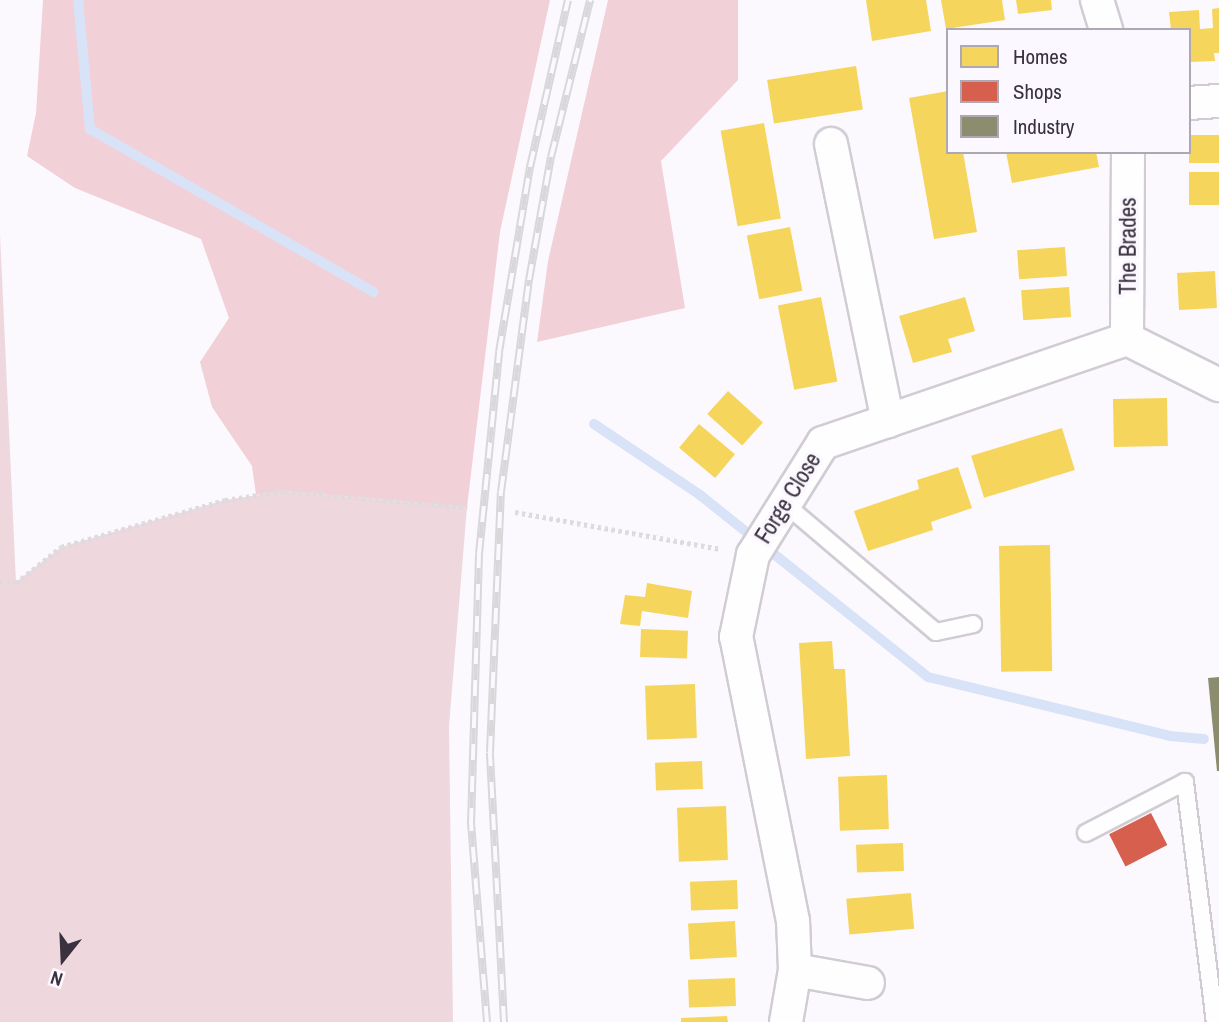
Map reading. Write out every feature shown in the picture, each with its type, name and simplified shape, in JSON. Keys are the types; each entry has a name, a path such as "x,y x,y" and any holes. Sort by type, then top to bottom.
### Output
{"street":[{"path":"1097,0 1105,28"},
{"path":"1191,103 1219,101"},
{"path":"831,144 888,421"},
{"name":"The Brades","path":"1127,339 1128,154"},
{"path":"1127,339 1219,385"},
{"name":"Forge Close","path":"786,1022 796,970 793,921 736,637 753,555 823,443 1127,339"},
{"path":"796,970 868,983"}],"lane":[{"path":"785,504 936,632 973,624"},
{"path":"1086,833 1185,782 1216,1022"}],"path":[{"path":"0,583 16,583 61,547 225,500 285,491 467,507"},
{"path":"515,512 753,555"}],"shaded area":[{"path":"43,0 550,0 500,232 467,507 285,491 256,495 252,466 212,407 200,362 229,318 201,239 75,188 27,156 36,113"},
{"path":"608,0 738,0 738,80 661,161 685,308 537,342 548,261"},
{"path":"0,234 16,582 61,547 225,500 285,491 467,507 449,726 453,1022 0,1022"}],"building: Homes":[{"path":"866,0 926,0 931,31 872,41"},
{"path":"941,0 1002,0 1005,20 946,29"},
{"path":"1016,0 1051,0 1052,10 1018,14"},
{"path":"1219,8 1219,53 1214,53 1215,61 1191,62 1191,28 1171,28 1169,12 1199,10 1200,29 1213,28 1212,9"},
{"path":"856,66 863,109 774,124 767,80"},
{"path":"946,91 946,154 963,154 977,232 934,239 909,98"},
{"path":"764,123 781,219 738,226 721,131"},
{"path":"1191,135 1219,135 1219,163 1189,163"},
{"path":"1006,154 1096,154 1099,167 1012,183"},
{"path":"1189,172 1219,172 1219,205 1189,205"},
{"path":"790,227 802,291 759,299 747,235"},
{"path":"1065,247 1067,276 1019,279 1017,250"},
{"path":"1215,271 1217,308 1179,310 1177,273"},
{"path":"1069,287 1071,317 1023,320 1021,290"},
{"path":"821,297 837,381 794,390 778,305"},
{"path":"965,297 975,331 948,339 952,352 913,363 899,316"},
{"path":"728,391 763,422 742,445 707,414"},
{"path":"1167,398 1168,446 1114,447 1113,399"},
{"path":"699,424 735,454 715,478 679,448"},
{"path":"1062,428 1075,470 984,498 971,456"},
{"path":"958,467 972,508 931,522 933,530 868,551 854,511 919,489 917,480"},
{"path":"1050,545 1052,671 1001,672 999,546"},
{"path":"647,583 692,591 688,618 642,611 640,626 620,624 625,595 645,597"},
{"path":"641,629 688,631 687,659 640,657"},
{"path":"832,641 834,669 845,669 850,756 806,759 799,643"},
{"path":"695,684 697,738 647,740 645,686"},
{"path":"702,761 703,789 656,791 655,763"},
{"path":"887,775 889,829 840,831 838,777"},
{"path":"726,806 728,860 679,862 677,808"},
{"path":"903,843 904,871 857,873 856,845"},
{"path":"737,880 738,909 691,911 690,882"},
{"path":"911,893 914,929 849,935 846,899"},
{"path":"735,921 737,957 690,959 688,923"},
{"path":"735,978 736,1006 689,1008 688,980"},
{"path":"727,1016 728,1022 681,1022 681,1018"}],"building: Shops":[{"path":"1151,813 1167,845 1125,866 1109,834"}],"building: Industry":[{"path":"1219,677 1219,771 1217,771 1208,678"}],"waterway":[{"path":"78,0 90,129 373,292"},
{"path":"594,424 700,495 928,677 1170,736 1204,739"}],"railway":[{"path":"487,1022 471,824 479,554 499,352 530,167 568,0"},
{"path":"504,1022 490,752 501,492 529,280 551,157 590,0"}]}
